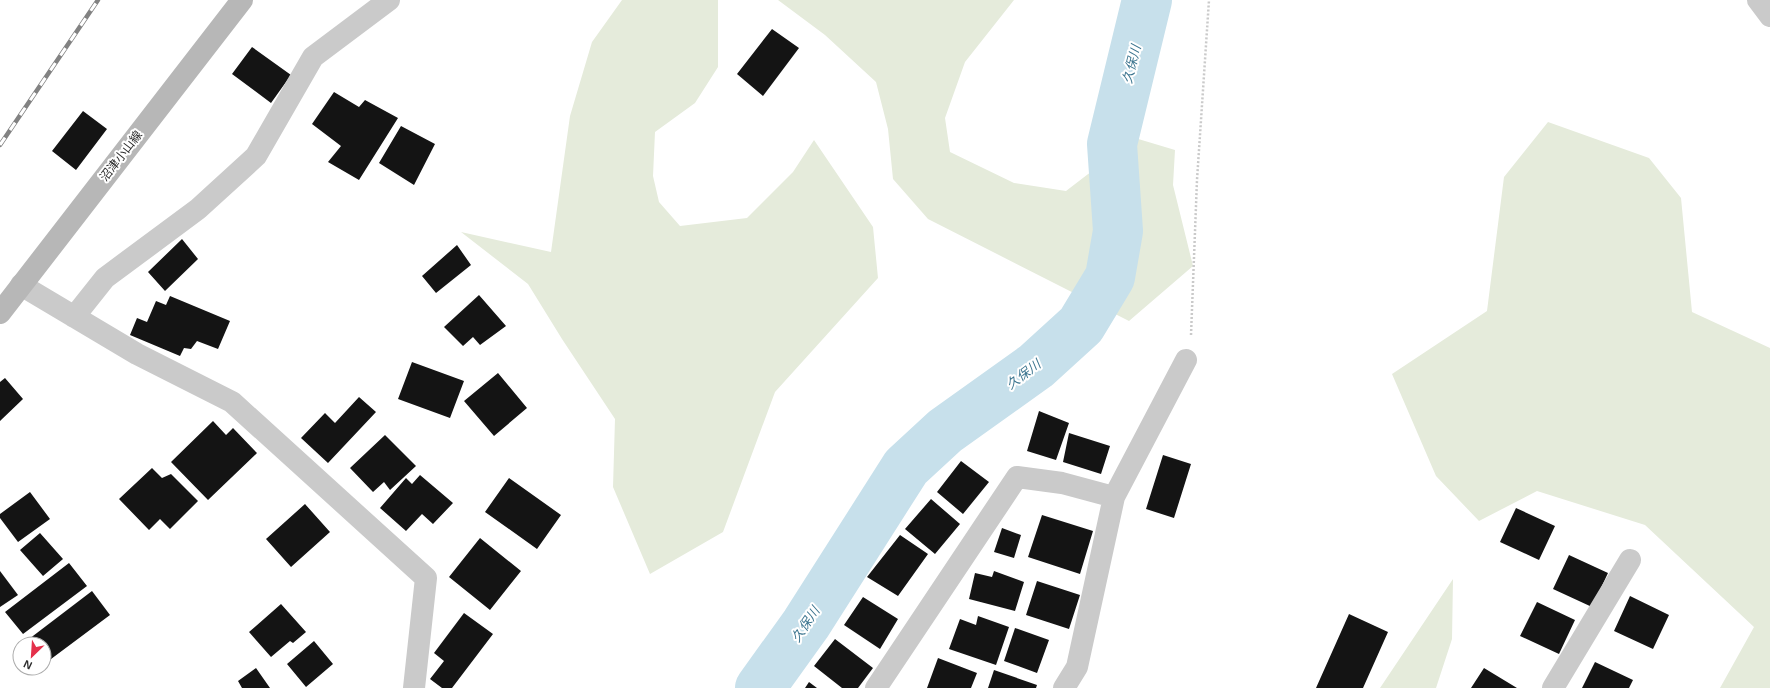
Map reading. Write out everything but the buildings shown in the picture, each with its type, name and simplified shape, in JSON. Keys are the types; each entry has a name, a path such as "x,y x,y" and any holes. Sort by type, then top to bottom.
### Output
{"main road":[{"name":"沼津小山線","path":"0,313 242,0"}],"street":[{"path":"74,317 105,278 198,209 256,156 313,57 389,0"},
{"path":"1758,0 1770,16"},
{"path":"21,285 137,354 232,402 426,578 414,688"},
{"path":"1064,688 1077,667 1114,497 1186,360"},
{"path":"876,688 1017,477 1062,483 1114,497"},
{"path":"1553,688 1630,560"}],"path":[{"path":"1186,360 1190,340 1196,180 1209,0"}],"green space":[{"path":"622,0 718,0 718,67 695,103 655,132 653,176 659,202 680,226 747,218 793,172 814,140 873,227 878,278 775,392 723,532 650,574 613,487 615,419 562,339 528,284 461,232 551,252 570,116 592,42"},
{"path":"778,0 1014,0 965,62 945,118 950,152 1014,183 1066,191 1135,138 1175,150 1173,185 1193,266 1129,321 928,219 893,179 888,129 876,82 825,35"},
{"path":"1548,122 1649,158 1681,198 1692,312 1770,348 1770,688 1720,688 1754,627 1645,525 1537,491 1479,521 1436,476 1392,374 1487,311 1504,177"},
{"path":"1453,579 1452,639 1436,688 1380,688"}],"waterway":[{"name":"久保川","path":"760,688 806,624 906,467 945,431 1036,366 1081,325 1110,277 1118,231 1112,144 1147,0"}],"railway":[{"path":"0,145 98,0"}]}
